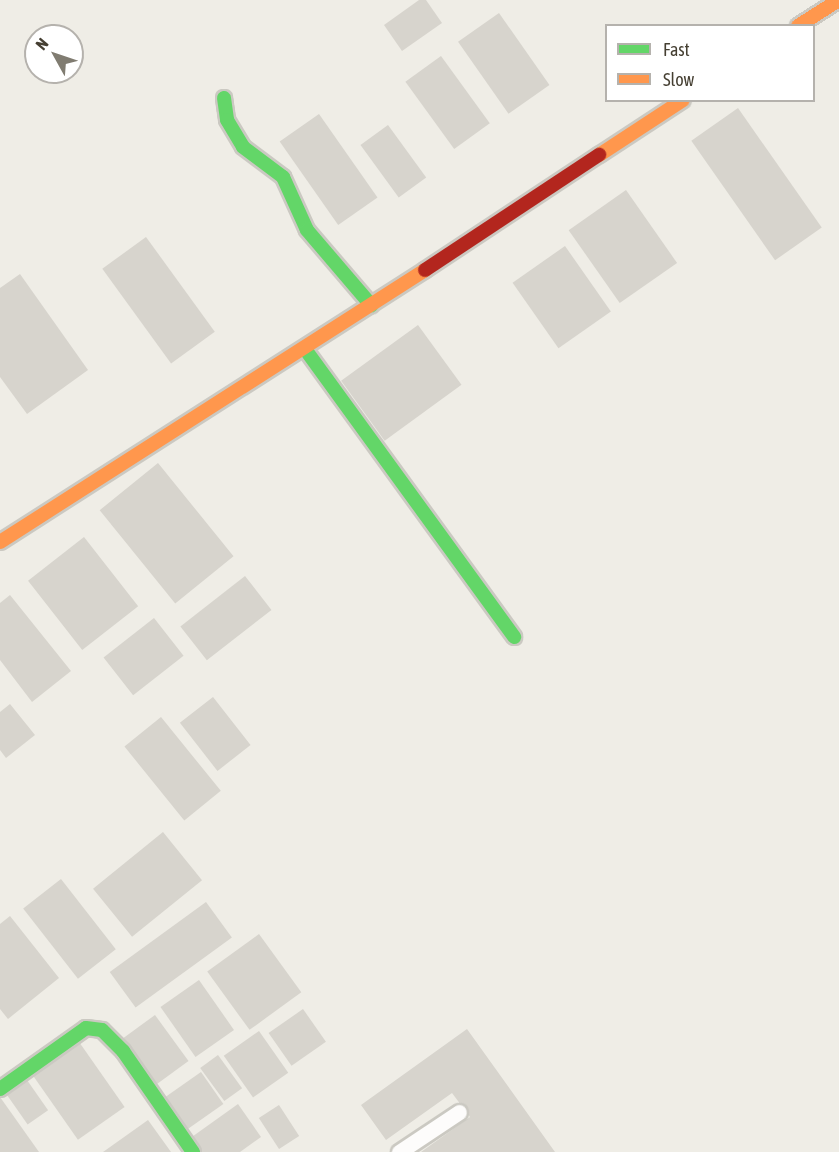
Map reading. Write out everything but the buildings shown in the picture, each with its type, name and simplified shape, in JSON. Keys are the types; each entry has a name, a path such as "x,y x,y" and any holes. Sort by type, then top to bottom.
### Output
{"street":[{"path":"801,24 839,0"},
{"path":"224,98 227,120 243,147 282,177 307,230 371,305"},
{"path":"0,542 305,349 680,102"},
{"path":"305,349 514,637"},
{"path":"0,1089 86,1028 102,1030 123,1051 193,1152"}],"lane":[{"path":"399,1152 459,1112"}],"traffic: fast":[{"path":"224,98 227,120 243,147 283,177 307,230 371,305"},
{"path":"305,349 514,637"},
{"path":"0,1089 86,1028 102,1030 123,1051 193,1152"}],"traffic: slow":[{"path":"801,24 839,0"},
{"path":"599,155 680,102"},
{"path":"0,542 425,270"}],"traffic: jam":[{"path":"425,270 599,155"}]}
